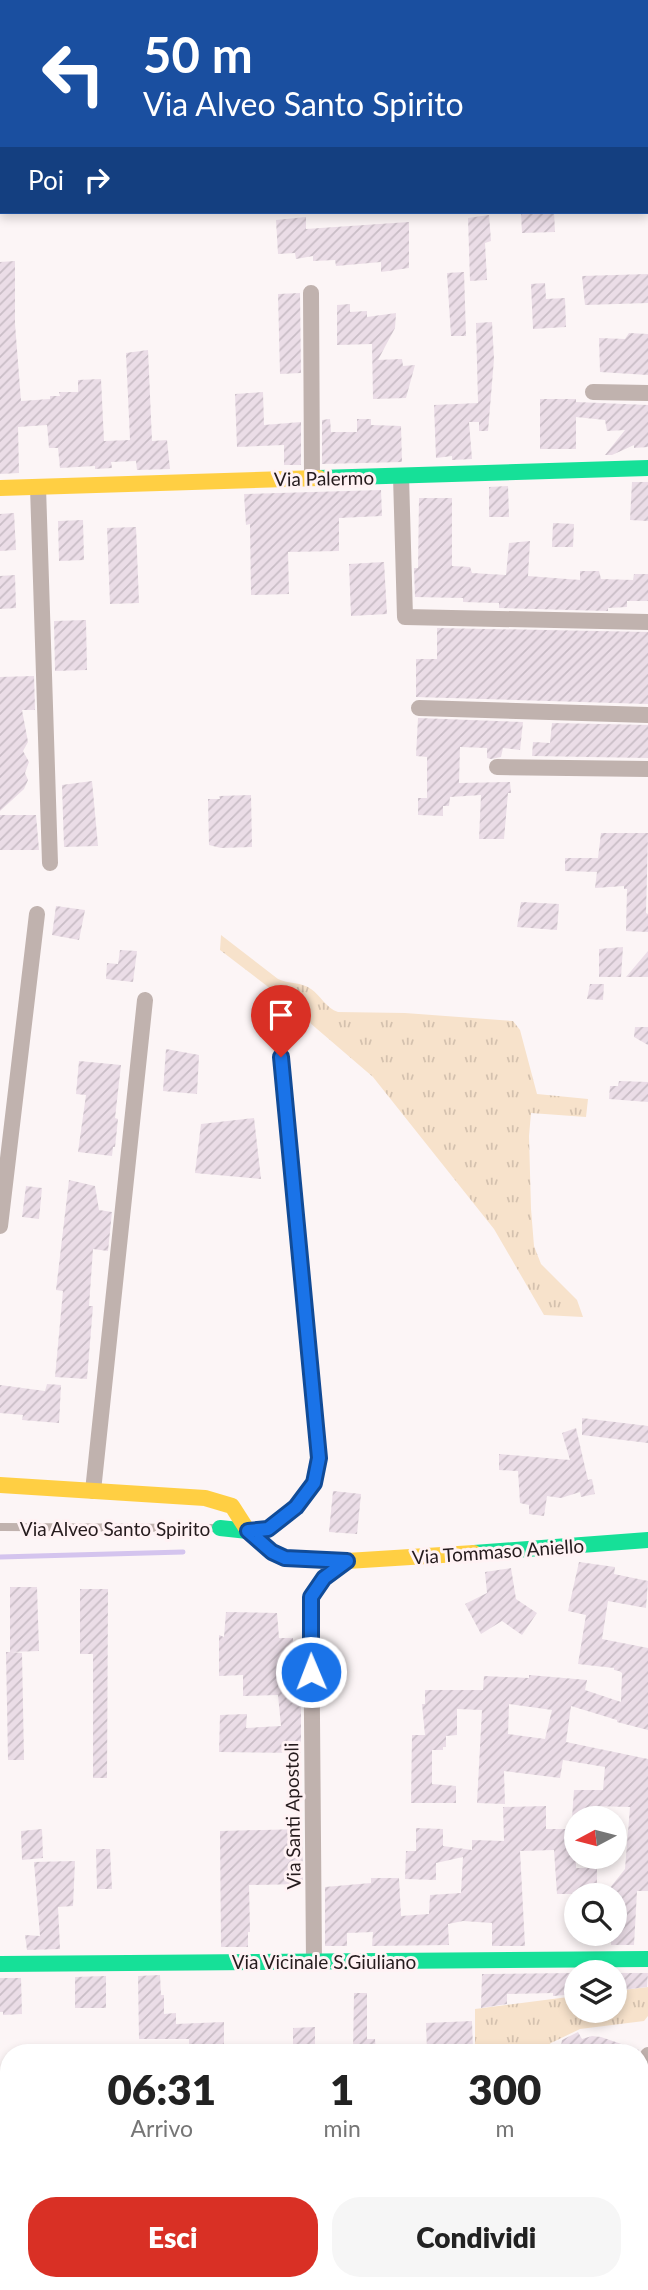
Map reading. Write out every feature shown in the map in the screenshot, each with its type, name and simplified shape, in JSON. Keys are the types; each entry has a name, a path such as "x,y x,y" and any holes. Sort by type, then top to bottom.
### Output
{"street":[{"path":"311,293 312,478"},
{"path":"593,391 648,393"},
{"name":"Via Palermo","path":"0,488 648,468"},
{"path":"401,476 405,617 648,622"},
{"path":"38,487 50,863"},
{"path":"419,708 648,715"},
{"path":"496,767 648,769"},
{"path":"0,1226 37,914"},
{"path":"93,1491 145,1000"},
{"path":"248,1531 268,1529 296,1507 314,1483 319,1458 281,1057"},
{"path":"0,1485 205,1498 232,1506 248,1531 272,1552 285,1558 347,1561"},
{"name":"Via Alveo Santo Spirito","path":"220,1528 248,1531"},
{"name":"Via Tommaso Aniello","path":"347,1561 565,1548 648,1540"},
{"name":"Via Santi Apostoli","path":"314,1961 311,1597 324,1578 347,1561"},
{"name":"Via Vicinale S.Giuliano","path":"0,1965 648,1959"}],"lane":[{"name":"Via Alveo Santo Spirito","path":"0,1527 220,1528"}],"green space":[{"path":"221,935 278,979 307,987 338,1012 405,1013 513,1021 520,1030 537,1094 588,1099 586,1117 531,1113 529,1136 534,1246 541,1264 577,1300 583,1317 544,1315 494,1229 373,1077 267,986 220,950"},
{"path":"648,1987 648,2016 644,2021 580,2029 550,2044 475,2044 475,2009 564,1998 564,2023 627,2023 627,1989"}],"building":[{"path":"521,214 554,214 555,232 522,233"},
{"path":"489,215 491,241 485,243 487,280 470,281 468,218"},
{"path":"306,217 306,229 409,222 409,268 381,272 381,262 336,266 335,260 313,261 313,256 296,259 295,253 278,254 276,220"},
{"path":"15,261 15,324 21,401 50,399 50,396 60,396 59,392 78,392 78,380 101,379 104,441 130,440 126,353 148,350 152,441 167,440 170,469 137,470 136,461 111,462 112,468 60,468 58,448 49,448 47,425 18,427 19,473 0,474 0,262"},
{"path":"464,272 466,336 451,336 447,273"},
{"path":"648,274 648,303 585,305 582,276"},
{"path":"545,283 546,299 565,298 566,327 533,329 531,284"},
{"path":"300,293 301,373 280,374 278,294"},
{"path":"350,304 350,312 367,311 367,317 396,313 395,328 378,360 402,359 403,366 415,365 406,398 373,399 372,344 337,345 337,305"},
{"path":"492,322 494,359 488,431 479,431 479,422 469,422 472,459 452,460 452,456 436,458 434,405 478,403 476,323"},
{"path":"629,333 648,334 648,375 600,372 599,338 625,339"},
{"path":"263,392 264,425 301,422 301,465 284,465 284,445 237,447 235,394"},
{"path":"540,399 648,405 648,447 634,448 634,445 612,455 605,455 625,430 607,431 605,420 576,417 576,449 540,449"},
{"path":"330,419 331,432 357,432 357,419 371,419 371,425 401,426 402,462 322,464 322,420"},
{"path":"632,482 648,482 648,521 630,520"},
{"path":"508,486 509,517 489,517 489,487"},
{"path":"381,490 382,516 339,518 339,551 288,552 289,594 251,595 250,524 246,525 244,494"},
{"path":"419,498 452,498 452,566 470,567 472,573 506,575 509,543 530,541 528,576 580,580 580,571 599,571 601,579 633,580 634,574 648,574 648,601 627,601 627,607 608,608 608,611 499,608 499,603 463,602 463,598 415,597 414,568 418,568"},
{"path":"14,513 16,550 0,551 0,514"},
{"path":"83,520 84,560 59,561 58,521"},
{"path":"553,523 574,524 573,547 552,547"},
{"path":"136,527 139,603 110,604 107,528"},
{"path":"384,562 387,614 351,616 349,564"},
{"path":"15,575 16,608 0,609 0,576"},
{"path":"86,620 87,670 55,671 54,621"},
{"path":"437,628 648,632 648,704 416,697 416,659 437,659"},
{"path":"34,676 35,710 22,710 28,742 23,751 29,762 25,773 28,780 24,789 0,811 0,677"},
{"path":"418,718 523,722 520,750 503,748 501,757 491,759 487,758 487,748 460,747 459,783 510,782 511,793 508,793 504,839 479,839 481,795 450,797 449,806 443,806 443,816 418,815 418,798 427,798 427,757 416,756"},
{"path":"552,723 648,725 648,758 532,756 533,742 550,743"},
{"path":"92,781 98,846 64,847 62,785"},
{"path":"251,795 252,847 221,848 209,845 208,799"},
{"path":"0,815 36,815 39,850 0,850"},
{"path":"601,833 648,833 648,932 626,931 627,889 624,889 624,886 595,888 597,872 565,871 565,858 598,858"},
{"path":"521,902 559,904 557,930 517,927"},
{"path":"56,906 85,910 79,940 52,935"},
{"path":"623,947 621,977 599,977 599,949"},
{"path":"120,950 137,951 133,982 106,979 107,963 118,964"},
{"path":"648,951 648,977 626,977"},
{"path":"590,984 604,984 603,1000 587,999"},
{"path":"635,1027 648,1027 648,1045 634,1037"},
{"path":"166,1049 199,1055 197,1094 163,1091"},
{"path":"79,1061 121,1065 115,1118 118,1119 112,1156 78,1152 86,1095 76,1094"},
{"path":"619,1081 648,1082 648,1102 609,1099 610,1086 618,1086"},
{"path":"254,1118 261,1179 195,1173 201,1124"},
{"path":"69,1180 95,1186 99,1210 112,1212 108,1251 93,1249 89,1306 93,1306 87,1379 55,1377 63,1291 56,1290"},
{"path":"26,1186 42,1188 39,1219 22,1217"},
{"path":"47,1384 61,1385 59,1423 22,1420 23,1415 0,1413 0,1385 45,1391"},
{"path":"582,1418 648,1426 648,1443 582,1435"},
{"path":"576,1428 588,1480 592,1479 595,1494 581,1497 580,1492 561,1498 547,1496 544,1516 529,1514 529,1505 520,1503 518,1471 499,1470 499,1454 570,1460 562,1433"},
{"path":"333,1491 361,1494 357,1534 329,1532"},
{"path":"579,1562 615,1567 614,1574 648,1581 646,1608 608,1601 602,1639 648,1648 648,1730 571,1706 566,1742 648,1759 648,1891 637,1891 634,1945 627,1945 627,1883 614,1883 627,1869 630,1807 573,1806 574,1790 603,1790 605,1767 563,1760 560,1778 504,1771 505,1804 477,1803 482,1710 457,1709 457,1735 446,1736 446,1747 443,1747 443,1750 432,1750 432,1784 456,1786 456,1803 411,1803 412,1735 425,1735 422,1704 425,1704 425,1690 483,1690 484,1676 529,1678 529,1675 587,1680 585,1690 621,1702 622,1673 614,1668 578,1664 586,1615 568,1611","holes":["509,1704 552,1710 545,1739 508,1734"]},
{"path":"511,1568 516,1599 537,1613 522,1635 502,1621 481,1634 465,1604 487,1593 485,1572"},
{"path":"10,1587 37,1587 39,1651 11,1652 22,1653 24,1760 8,1760 6,1652 10,1652"},
{"path":"80,1589 108,1589 107,1778 93,1778 93,1654 80,1654"},
{"path":"226,1612 277,1613 279,1638 293,1638 293,1676 301,1676 301,1753 219,1752 220,1715 247,1714 246,1728 281,1726 278,1695 243,1696 243,1675 219,1676 219,1635 224,1637"},
{"path":"546,1806 546,1829 564,1829 564,1869 597,1869 597,1883 564,1883 564,1894 557,1894 554,1850 520,1851 525,1946 492,1946 492,1923 463,1921 448,1924 449,1945 372,1946 373,1932 347,1933 347,1946 325,1946 325,1887 371,1883 371,1878 399,1878 401,1916 429,1914 430,1895 461,1893 463,1857 436,1863 436,1880 405,1879 406,1851 416,1851 416,1828 443,1829 443,1846 472,1850 472,1840 504,1841 503,1807"},
{"path":"42,1829 43,1858 22,1860 21,1831"},
{"path":"302,1829 303,1884 249,1885 248,1947 221,1947 220,1831"},
{"path":"96,1849 110,1849 112,1889 97,1889"},
{"path":"75,1861 73,1906 58,1907 60,1949 27,1950 25,1935 40,1936 34,1862"},
{"path":"564,1973 564,1995 507,1994 507,2004 481,2008 482,1974"},
{"path":"627,1973 648,1973 647,1987 627,1989"},
{"path":"160,1975 164,2014 176,2013 176,2024 224,2022 224,2044 189,2044 189,2039 139,2039 138,1976"},
{"path":"106,1976 106,2008 75,2008 75,1977"},
{"path":"0,1978 21,1978 22,2014 3,2015 3,2012 0,2012"},
{"path":"354,1993 367,1993 367,2039 375,2039 375,2044 353,2044"},
{"path":"472,2021 473,2044 427,2044 426,2023"},
{"path":"315,2027 315,2044 293,2044 293,2028"},
{"path":"578,2032 582,2039 601,2037 621,2044 561,2044 562,2040"}],"waterway":[{"path":"0,1557 183,1552"}],"traffic: fast":[{"path":"319,478 648,468"},
{"path":"220,1528 248,1531 268,1529 296,1507 314,1483 319,1458 281,1057"},
{"path":"474,1553 648,1540"},
{"path":"0,1964 648,1959"}],"traffic: slow":[{"path":"0,488 319,478"},
{"path":"0,1485 205,1498 232,1506 248,1531 272,1552 285,1558 347,1561 474,1553"}],"route":[{"path":"281,1057 319,1458 314,1483 296,1507 268,1529 248,1531 272,1552 285,1558 347,1561 324,1578 311,1597 311,1672"}]}
